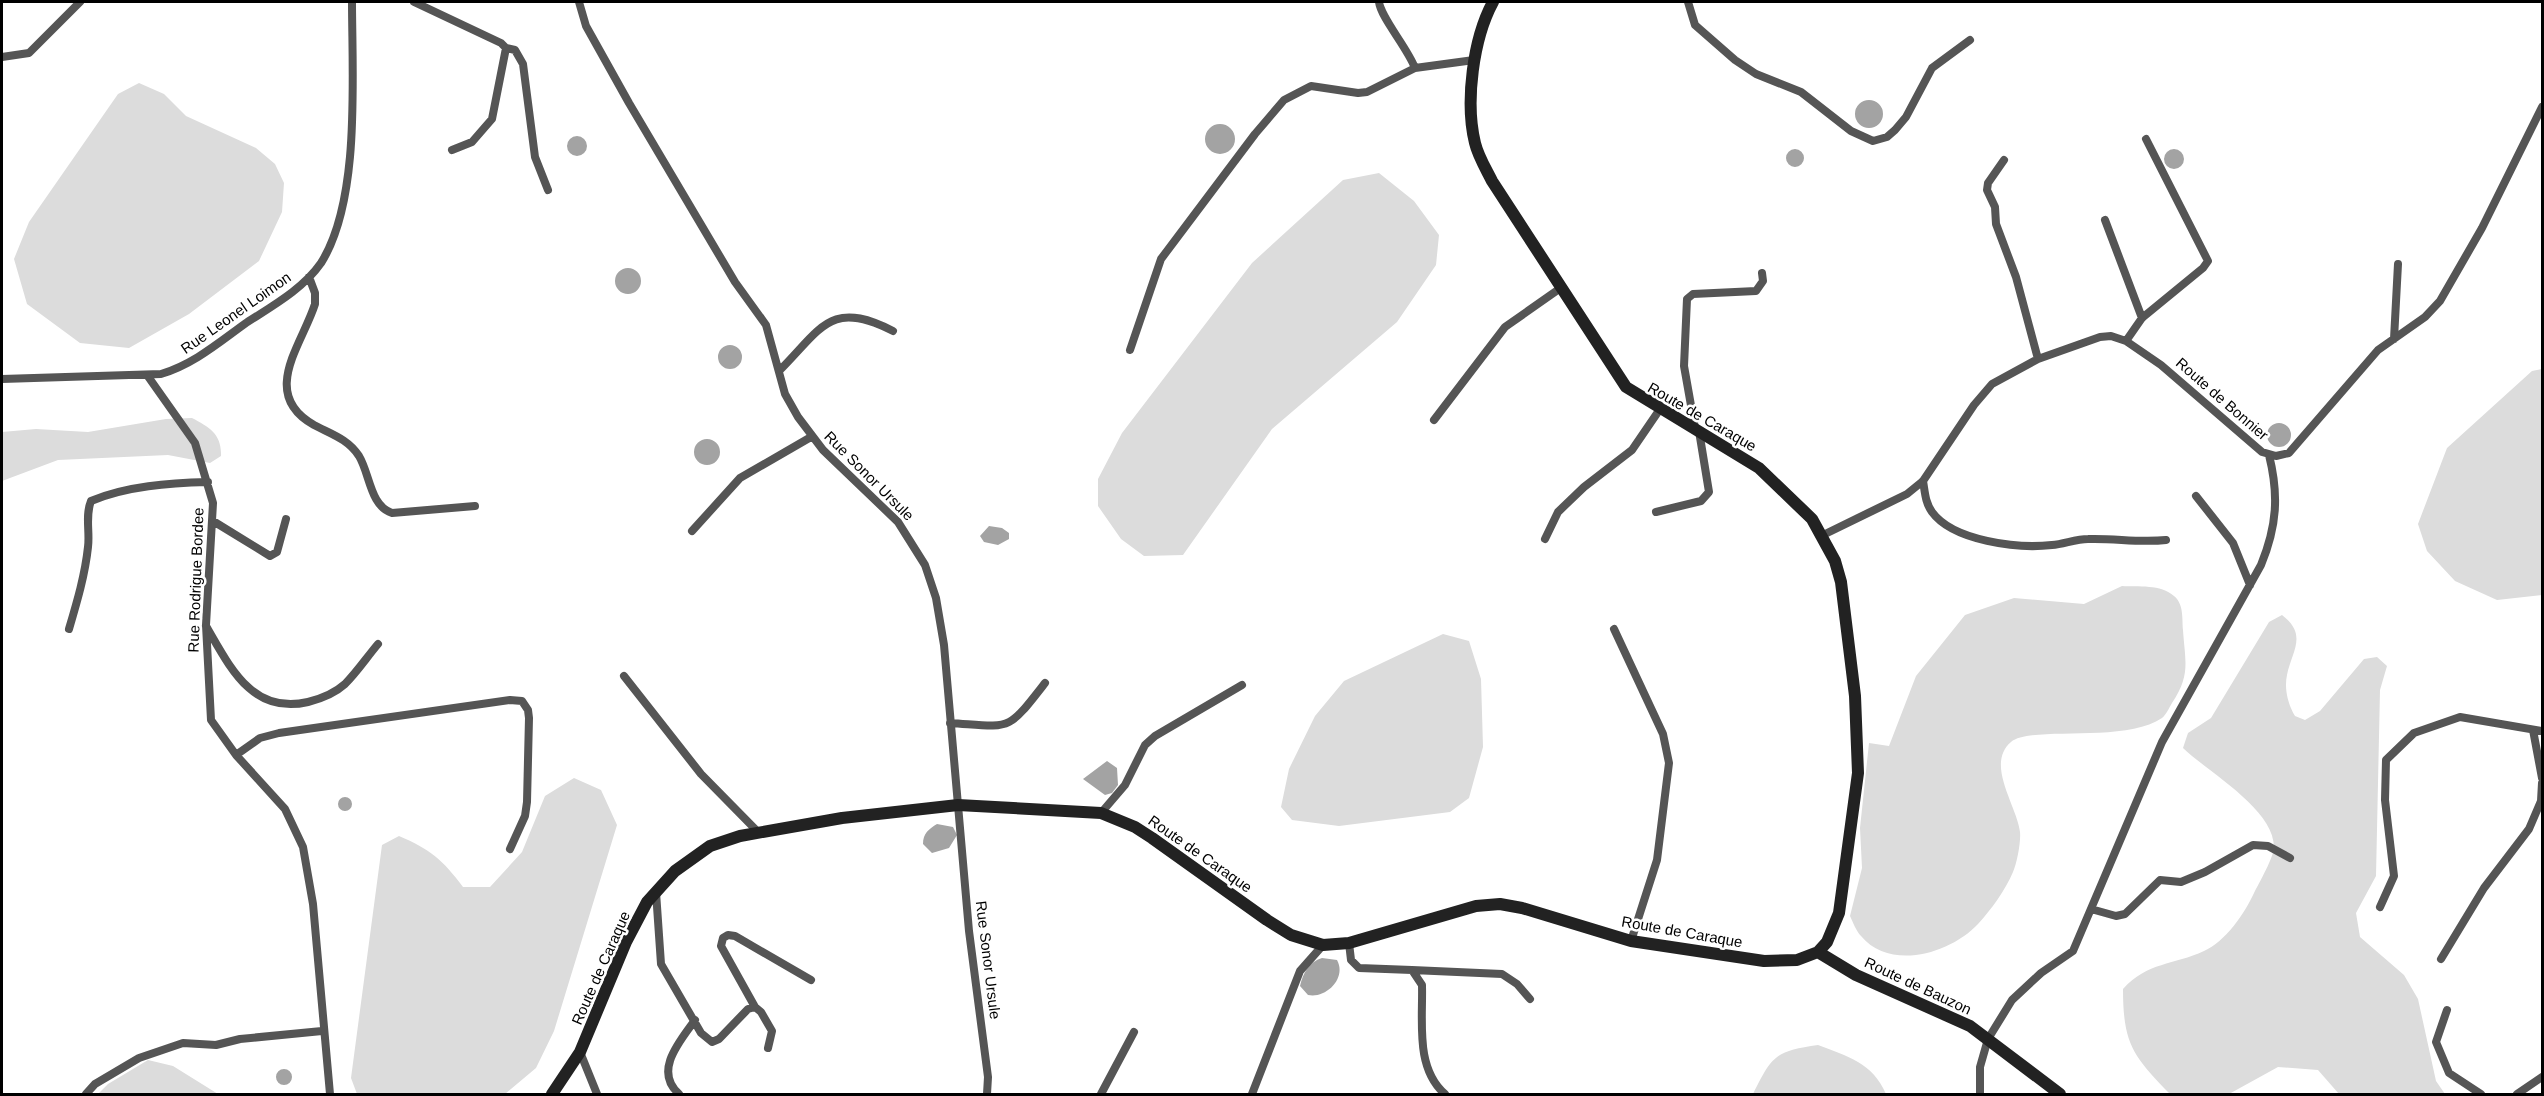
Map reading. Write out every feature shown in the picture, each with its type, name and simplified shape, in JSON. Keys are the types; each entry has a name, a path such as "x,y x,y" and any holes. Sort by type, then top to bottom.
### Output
{"street":[{"path":"2,57 29,53 80,2"},
{"name":"Rue Leonel Loimon","path":"2,379 160,374 194,361 292,292 309,276 322,261 334,234 348,170 352,2"},
{"path":"414,2 501,43 506,48 515,50 523,64 534,151 548,190"},
{"name":"Rue Sonor Ursule","path":"579,2 586,26 629,103 735,282 766,326 791,405 811,437 898,522 925,565 943,633 969,931 988,1077 987,1095"},
{"path":"1379,2 1386,20 1402,40 1415,68"},
{"name":"Route de Caraque","path":"552,1095 580,1052 626,942 657,888 690,858 711,846 759,833 842,818 958,805 1101,813 1135,827 1291,935 1323,945 1349,943 1460,910 1500,904 1522,908 1631,941 1764,961 1797,960 1818,952 1827,942 1839,913 1858,773 1855,696 1841,582 1835,561 1812,519 1767,475 1742,456 1634,394 1617,376 1562,286 1492,181 1475,145 1471,121 1474,60 1482,25 1493,2"},
{"path":"1688,2 1695,24 1735,60 1756,74 1801,92 1851,131 1873,141 1887,137 1895,130 1906,117 1932,68 1970,40"},
{"path":"452,150 472,142 492,119 506,48"},
{"path":"1130,350 1161,259 1209,192 1284,100 1311,86 1358,93 1367,92 1415,68 1474,60"},
{"name":"Route de Bonnier","path":"1821,536 1907,494 1923,481 1981,395 1992,384 2038,359 2100,337 2111,336 2126,341 2182,381 2256,448 2269,454 2282,456 2294,449 2378,350 2426,317 2447,289 2542,107"},
{"path":"2126,341 2142,318 2203,268 2208,261 2146,139"},
{"path":"2004,160 1987,190 1995,207 1996,224 2016,277 2038,359"},
{"path":"2105,220 2142,318"},
{"path":"2394,339 2398,264"},
{"path":"1656,512 1701,501 1709,492 1684,366 1687,299 1693,294 1756,291 1763,282 1762,273"},
{"path":"309,276 315,293 315,303 285,376 291,403 312,424 351,446 369,476 379,507 385,511 392,513 475,506"},
{"path":"1434,420 1505,327 1562,286"},
{"path":"779,371 822,329 839,316 861,317 893,331"},
{"name":"Rue Rodrigue Bordee","path":"147,375 191,435 213,503 206,625 211,720 236,755 285,809 303,847 313,904 322,1031 330,1095"},
{"path":"1545,539 1558,512 1584,487 1632,450 1660,409"},
{"path":"692,531 740,478 811,437"},
{"path":"1980,1095 1980,1067 1988,1039 2012,1000 2041,973 2073,951 2162,742 2250,585 2271,540 2276,484 2269,454"},
{"path":"1923,481 1926,502 1933,513 1947,525 1970,536 1993,542 2030,546 2053,545 2085,538 2132,543 2166,540"},
{"path":"69,629 78,600 88,545 87,515 91,501 114,492 208,482"},
{"path":"2196,496 2233,543 2250,585"},
{"path":"213,521 270,556 277,552 286,519"},
{"path":"206,625 227,663 254,693 273,704 288,706 315,700 336,690 378,644"},
{"path":"1614,629 1663,734 1669,763 1657,860 1631,941"},
{"path":"624,676 701,774 759,833"},
{"path":"950,723 1009,724 1018,718 1045,683"},
{"path":"1101,813 1125,785 1145,745 1155,736 1242,685"},
{"path":"236,755 260,738 279,733 510,700 522,701 528,710 529,718 527,802 525,816 510,849"},
{"path":"2380,907 2394,876 2385,800 2384,765 2390,753 2414,734 2451,718 2538,731 2542,778"},
{"path":"2440,959 2484,888 2529,829 2541,801 2542,783"},
{"path":"2091,909 2116,916 2126,914 2160,880 2181,882 2205,872 2253,845 2268,846 2290,858"},
{"path":"657,888 661,963 707,1039 712,1042 719,1039 748,1009 755,1007"},
{"path":"768,1048 772,1031 761,1012 755,1007 721,946 723,938 728,935 735,936 811,980"},
{"path":"1349,943 1351,960 1359,968 1502,974 1517,984 1530,999"},
{"path":"1252,1095 1300,971 1323,945"},
{"name":"Route de Bauzon","path":"1818,952 1856,975 1953,1018 1988,1039 2060,1095"},
{"path":"1412,970 1422,985 1424,1061 1428,1074 1445,1095"},
{"path":"2447,1010 2436,1042 2449,1073 2481,1095"},
{"path":"679,1095 670,1081 669,1064 674,1050 695,1020"},
{"path":"86,1095 95,1084 139,1058 183,1043 216,1045 240,1039 322,1031"},
{"path":"1101,1095 1134,1032"},
{"path":"580,1052 597,1095"},
{"path":"2517,1095 2542,1077"}],"shaded area":[{"path":"139,83 164,94 186,116 256,148 275,164 284,183 282,212 259,261 189,314 129,348 80,343 27,304 14,259 29,222 118,94"},
{"path":"1869,100 1879,104 1883,114 1879,124 1869,128 1859,124 1855,114 1859,104"},
{"path":"1220,124 1226,125 1234,133 1234,145 1226,153 1220,154 1214,153 1206,145 1205,139 1206,133 1214,125"},
{"path":"577,136 584,139 587,146 584,153 577,156 570,153 567,146 570,139"},
{"path":"1791,149 1799,149 1804,154 1802,165 1791,167 1786,162 1786,154"},
{"path":"2174,149 2181,152 2184,159 2181,166 2174,169 2167,166 2164,159 2167,152"},
{"path":"1379,173 1414,201 1439,235 1436,265 1397,322 1272,429 1183,555 1144,556 1121,539 1098,506 1098,479 1122,433 1252,263 1343,180"},
{"path":"628,268 637,272 641,281 637,290 628,294 619,290 615,281 619,272"},
{"path":"730,345 735,346 741,352 741,362 735,368 730,369 725,368 719,362 718,357 719,352 725,346"},
{"path":"2542,369 2542,595 2497,600 2455,581 2427,551 2418,524 2447,448 2532,371"},
{"path":"192,418 209,428 219,442 221,456 210,463 168,455 58,460 2,481 2,432 36,429 88,432 166,419"},
{"path":"2279,423 2284,424 2290,430 2290,440 2284,446 2279,447 2274,446 2268,440 2267,435 2268,430 2274,424"},
{"path":"707,439 716,443 720,452 716,461 707,465 698,461 694,452 698,443"},
{"path":"989,526 1002,528 1009,533 1009,539 998,545 984,542 980,536"},
{"path":"2122,586 2149,587 2169,592 2177,599 2181,607 2184,676 2178,693 2166,713 2162,718 2145,726 2125,730 2038,735 2022,737 2011,742 2004,751 2001,762 2002,773 2018,822 2020,841 2014,868 1998,899 1966,935 1936,950 1903,955 1888,953 1873,947 1859,934 1850,916 1862,868 1860,828 1869,743 1889,746 1916,676 1965,615 2014,598 2084,604"},
{"path":"2282,615 2290,622 2296,636 2286,686 2295,716 2305,720 2320,711 2364,659 2377,657 2387,666 2380,690 2376,876 2356,913 2360,937 2404,975 2418,999 2436,1081 2445,1094 2339,1094 2318,1070 2278,1067 2229,1094 2170,1094 2139,1059 2128,1036 2123,989 2132,980 2151,969 2204,951 2227,934 2245,909 2272,857 2274,847 2271,833 2252,805 2183,748 2188,733 2211,718 2269,622"},
{"path":"1443,634 1469,641 1481,679 1483,747 1469,798 1450,812 1339,826 1292,820 1281,807 1289,769 1315,716 1344,681"},
{"path":"1107,761 1117,768 1118,785 1112,793 1105,795 1083,779"},
{"path":"574,778 601,790 617,825 554,1031 536,1068 505,1094 357,1094 351,1078 382,845 399,836 435,856 463,887 490,887 522,852 545,796"},
{"path":"345,797 350,799 352,804 350,809 345,811 340,809 338,804 340,799"},
{"path":"937,824 953,827 957,835 949,848 932,853 923,844 923,840 927,832"},
{"path":"1322,958 1337,960 1339,974 1337,980 1322,994 1308,995 1300,986 1303,977 1310,965"},
{"path":"1818,1045 1858,1062 1881,1083 1886,1094 1753,1094 1765,1071 1777,1058 1792,1050"},
{"path":"148,1060 173,1066 218,1094 98,1094 108,1084"},
{"path":"281,1069 287,1069 292,1077 290,1083 281,1085 276,1080 276,1074"}]}
